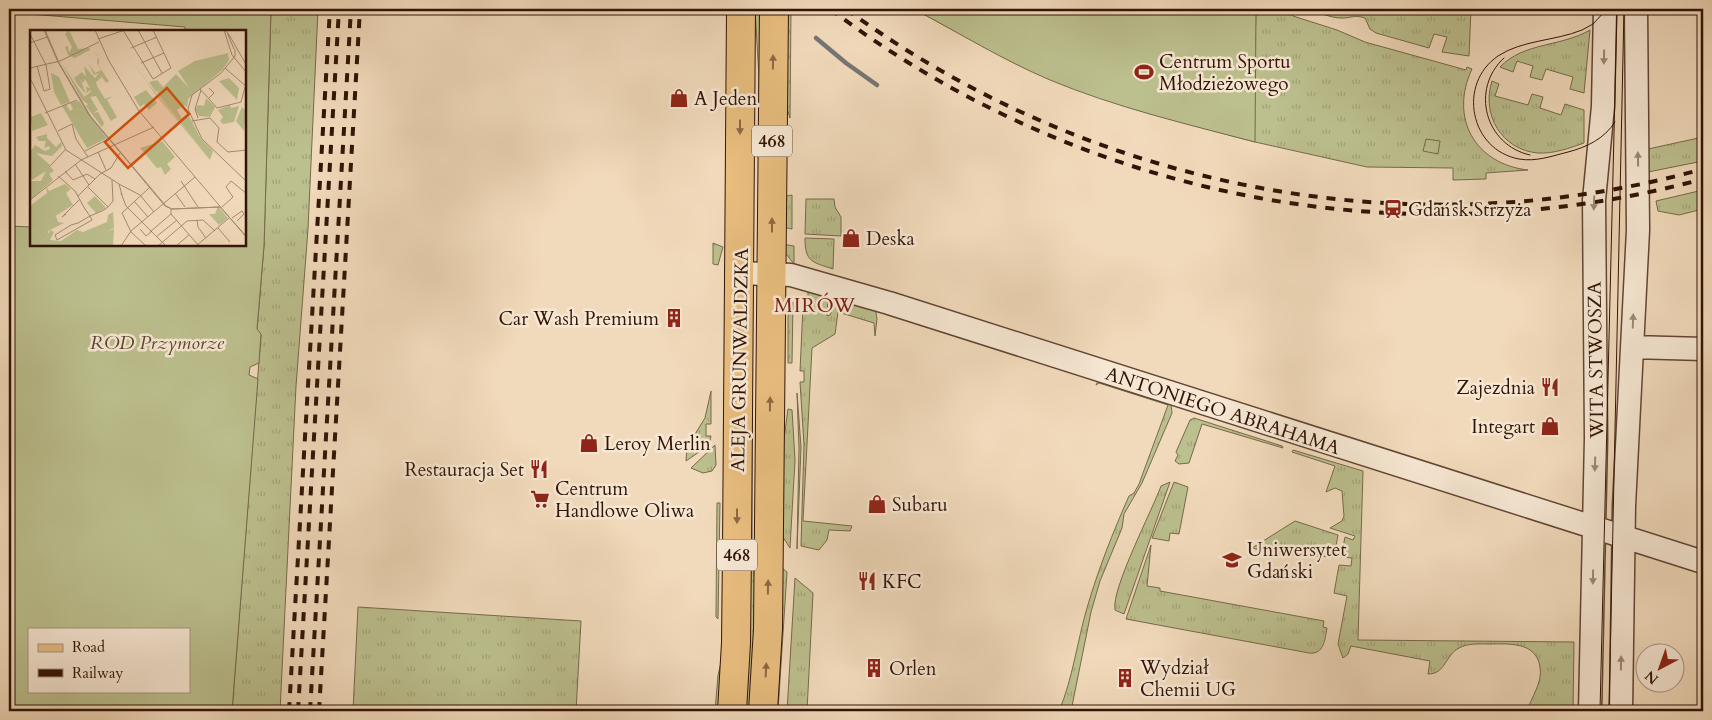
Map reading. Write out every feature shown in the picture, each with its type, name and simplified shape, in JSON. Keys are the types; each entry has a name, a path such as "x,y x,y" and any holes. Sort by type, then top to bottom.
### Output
{"main road":[{"name":"ALEJA GRUNWALDZKA","path":"732,711 736,643 740,273 740,9"},
{"name":"ALEJA GRUNWALDZKA","path":"763,711 768,629 774,9"},
{"path":"740,170 772,170"}],"street":[{"name":"WITA STWOSZA","path":"1590,711 1596,345 1594,200 1602,122 1605,9"},
{"name":"WITA STWOSZA","path":"1621,711 1622,537 1638,230 1636,9"},
{"name":"ANTONIEGO ABRAHAMA","path":"740,273 771,273 813,280 1703,562"},
{"path":"1632,347 1703,349"}],"green space":[{"name":"ROD Przymorze","path":"20,9 271,9 264,246 257,329 261,334 259,363 250,367 249,375 258,379 232,711 9,711 9,226 30,227 30,246 246,246 246,30 185,30 185,27 18,13"},
{"path":"271,9 318,9 308,229 296,386 280,711 232,711 261,335 257,330 264,246"},
{"path":"755,9 761,9 760,159 758,158 759,77"},
{"path":"785,9 791,9 790,118 785,102"},
{"path":"914,9 1255,48 1256,9 1287,9 1293,16 1337,30 1365,42 1466,70 1467,67 1472,69 1466,87 1464,105 1466,121 1472,136 1481,148 1494,159 1509,166 1528,170 1486,173 1486,179 1453,180 1453,168 1367,167 1255,142 1137,110 1052,80 1014,63"},
{"name":"Centrum Sportu Młodzieżowego","path":"914,9 1256,9 1255,142 1151,114 1075,90 1015,64"},
{"path":"1309,9 1471,9 1469,56 1442,52 1447,37 1434,34 1429,48 1376,33 1370,29 1365,18 1357,16 1336,18"},
{"path":"1590,30 1584,93 1570,89 1573,77 1546,69 1542,80 1530,77 1533,66 1517,61 1513,72 1500,67 1520,53"},
{"path":"1492,81 1499,84 1495,96 1528,105 1532,94 1543,97 1540,108 1561,115 1565,104 1584,110 1584,143 1550,153 1538,153 1514,145 1497,129 1492,118 1489,94"},
{"path":"1703,137 1703,161 1648,172 1648,149"},
{"path":"1426,139 1440,141 1438,154 1423,151"},
{"path":"1703,190 1703,209 1679,215 1658,211 1656,201"},
{"path":"792,195 792,229 782,227 786,196"},
{"path":"806,199 834,199 835,207 841,217 841,236 805,234"},
{"path":"805,238 834,239 833,269 820,265 808,257"},
{"path":"713,243 723,247 718,265 713,264"},
{"path":"782,244 794,246 794,264 786,254"},
{"path":"808,291 828,296 827,316 830,315 836,302 843,300 875,307 877,319 875,336 874,323 838,312 835,334 812,348 803,521 852,526 850,531 829,530 827,540 819,550 801,546 804,444 800,382 804,382 804,371 800,371 803,306 808,298"},
{"path":"793,302 792,363 788,363 788,316"},
{"path":"752,318 752,543 757,622 753,711 742,711"},
{"path":"1098,381 1171,404 1172,413 1142,483 1124,514 1122,528 1100,581 1091,612 1071,711 1059,711 1068,686 1087,608 1101,565 1129,496 1134,493 1139,484 1168,405 1099,383 1096,385"},
{"path":"711,391 711,424 706,424 706,436 711,436 709,445 686,461 687,447 705,418"},
{"path":"797,393 801,447 797,549 799,448"},
{"path":"788,409 792,410 795,460 790,548 781,534 782,453"},
{"path":"1194,418 1282,446 1283,448 1202,424 1189,463 1179,464 1175,461 1178,455 1176,452 1190,420"},
{"path":"715,445 716,465 712,471 703,473 691,468"},
{"path":"1293,450 1363,471 1358,640 1574,642 1573,711 1550,711 1531,708 1530,711 1527,711 1540,678 1540,667 1533,652 1527,648 1512,644 1466,645 1454,651 1442,668 1428,674 1430,661 1351,646 1348,654 1343,658 1338,644 1347,596 1334,593 1339,565 1351,566 1352,558 1341,557 1345,537 1353,540 1355,536 1330,528 1342,521 1344,516 1342,491 1335,488 1326,492 1335,466 1292,452"},
{"path":"1170,482 1124,614 1115,610 1115,600 1119,585 1161,486"},
{"path":"1174,482 1188,487 1179,534 1170,533 1169,541 1152,538"},
{"path":"717,503 720,503 718,619 716,617"},
{"path":"1295,521 1338,535 1334,557 1278,554 1252,548"},
{"path":"1151,545 1147,586 1160,588 1160,591 1324,621 1323,627 1327,628 1321,649 1314,653 1309,653 1126,619"},
{"path":"782,568 787,572 778,711 775,711"},
{"path":"795,578 813,593 807,711 787,711"},
{"path":"358,607 581,621 576,711 353,711"},
{"path":"723,654 720,711 715,711 718,675"}],"waterway":[{"path":"816,38 877,85"}],"tram line":[{"path":"1607,9 1593,24 1582,30 1517,47 1498,56 1485,68 1477,83 1474,99 1475,115 1480,130 1489,143 1502,153 1525,160 1544,158 1582,148 1600,138 1615,122"},
{"path":"1600,711 1617,9"},
{"path":"1609,711 1624,9"},
{"path":"1504,58 1494,71 1487,85 1485,100 1487,114 1493,128 1502,140 1515,149 1530,155"}],"railway":[{"path":"289,711 330,9"},
{"path":"298,711 339,9"},
{"path":"310,711 351,9"},
{"path":"319,711 360,9"},
{"path":"830,9 927,74 1030,127 1137,167 1247,196 1360,211 1474,214 1589,203 1703,179"},
{"path":"846,9 941,71 1042,121 1148,160 1256,187 1368,202 1480,204 1592,193 1703,169"}],"place":[{"name":"Centrum Sportu Młodzieżowego","path":"1144,72"},
{"name":"A Jeden","path":"679,98"},
{"name":"Gdańsk Strzyża","path":"1393,209"},
{"name":"Deska","path":"851,238"},
{"name":"Car Wash Premium","path":"674,318"},
{"name":"Zajezdnia","path":"1550,387"},
{"name":"Integart","path":"1550,426"},
{"name":"Leroy Merlin","path":"589,443"},
{"name":"Restauracja Set","path":"539,469"},
{"name":"Centrum Handlowe Oliwa","path":"540,499"},
{"name":"Subaru","path":"877,504"},
{"name":"Uniwersytet Gdański","path":"1232,560"},
{"name":"KFC","path":"867,581"},
{"name":"Orlen","path":"874,668"},
{"name":"Wydział Chemii UG","path":"1125,678"}],"district":[{"name":"MIRÓW","path":"815,305"}]}
